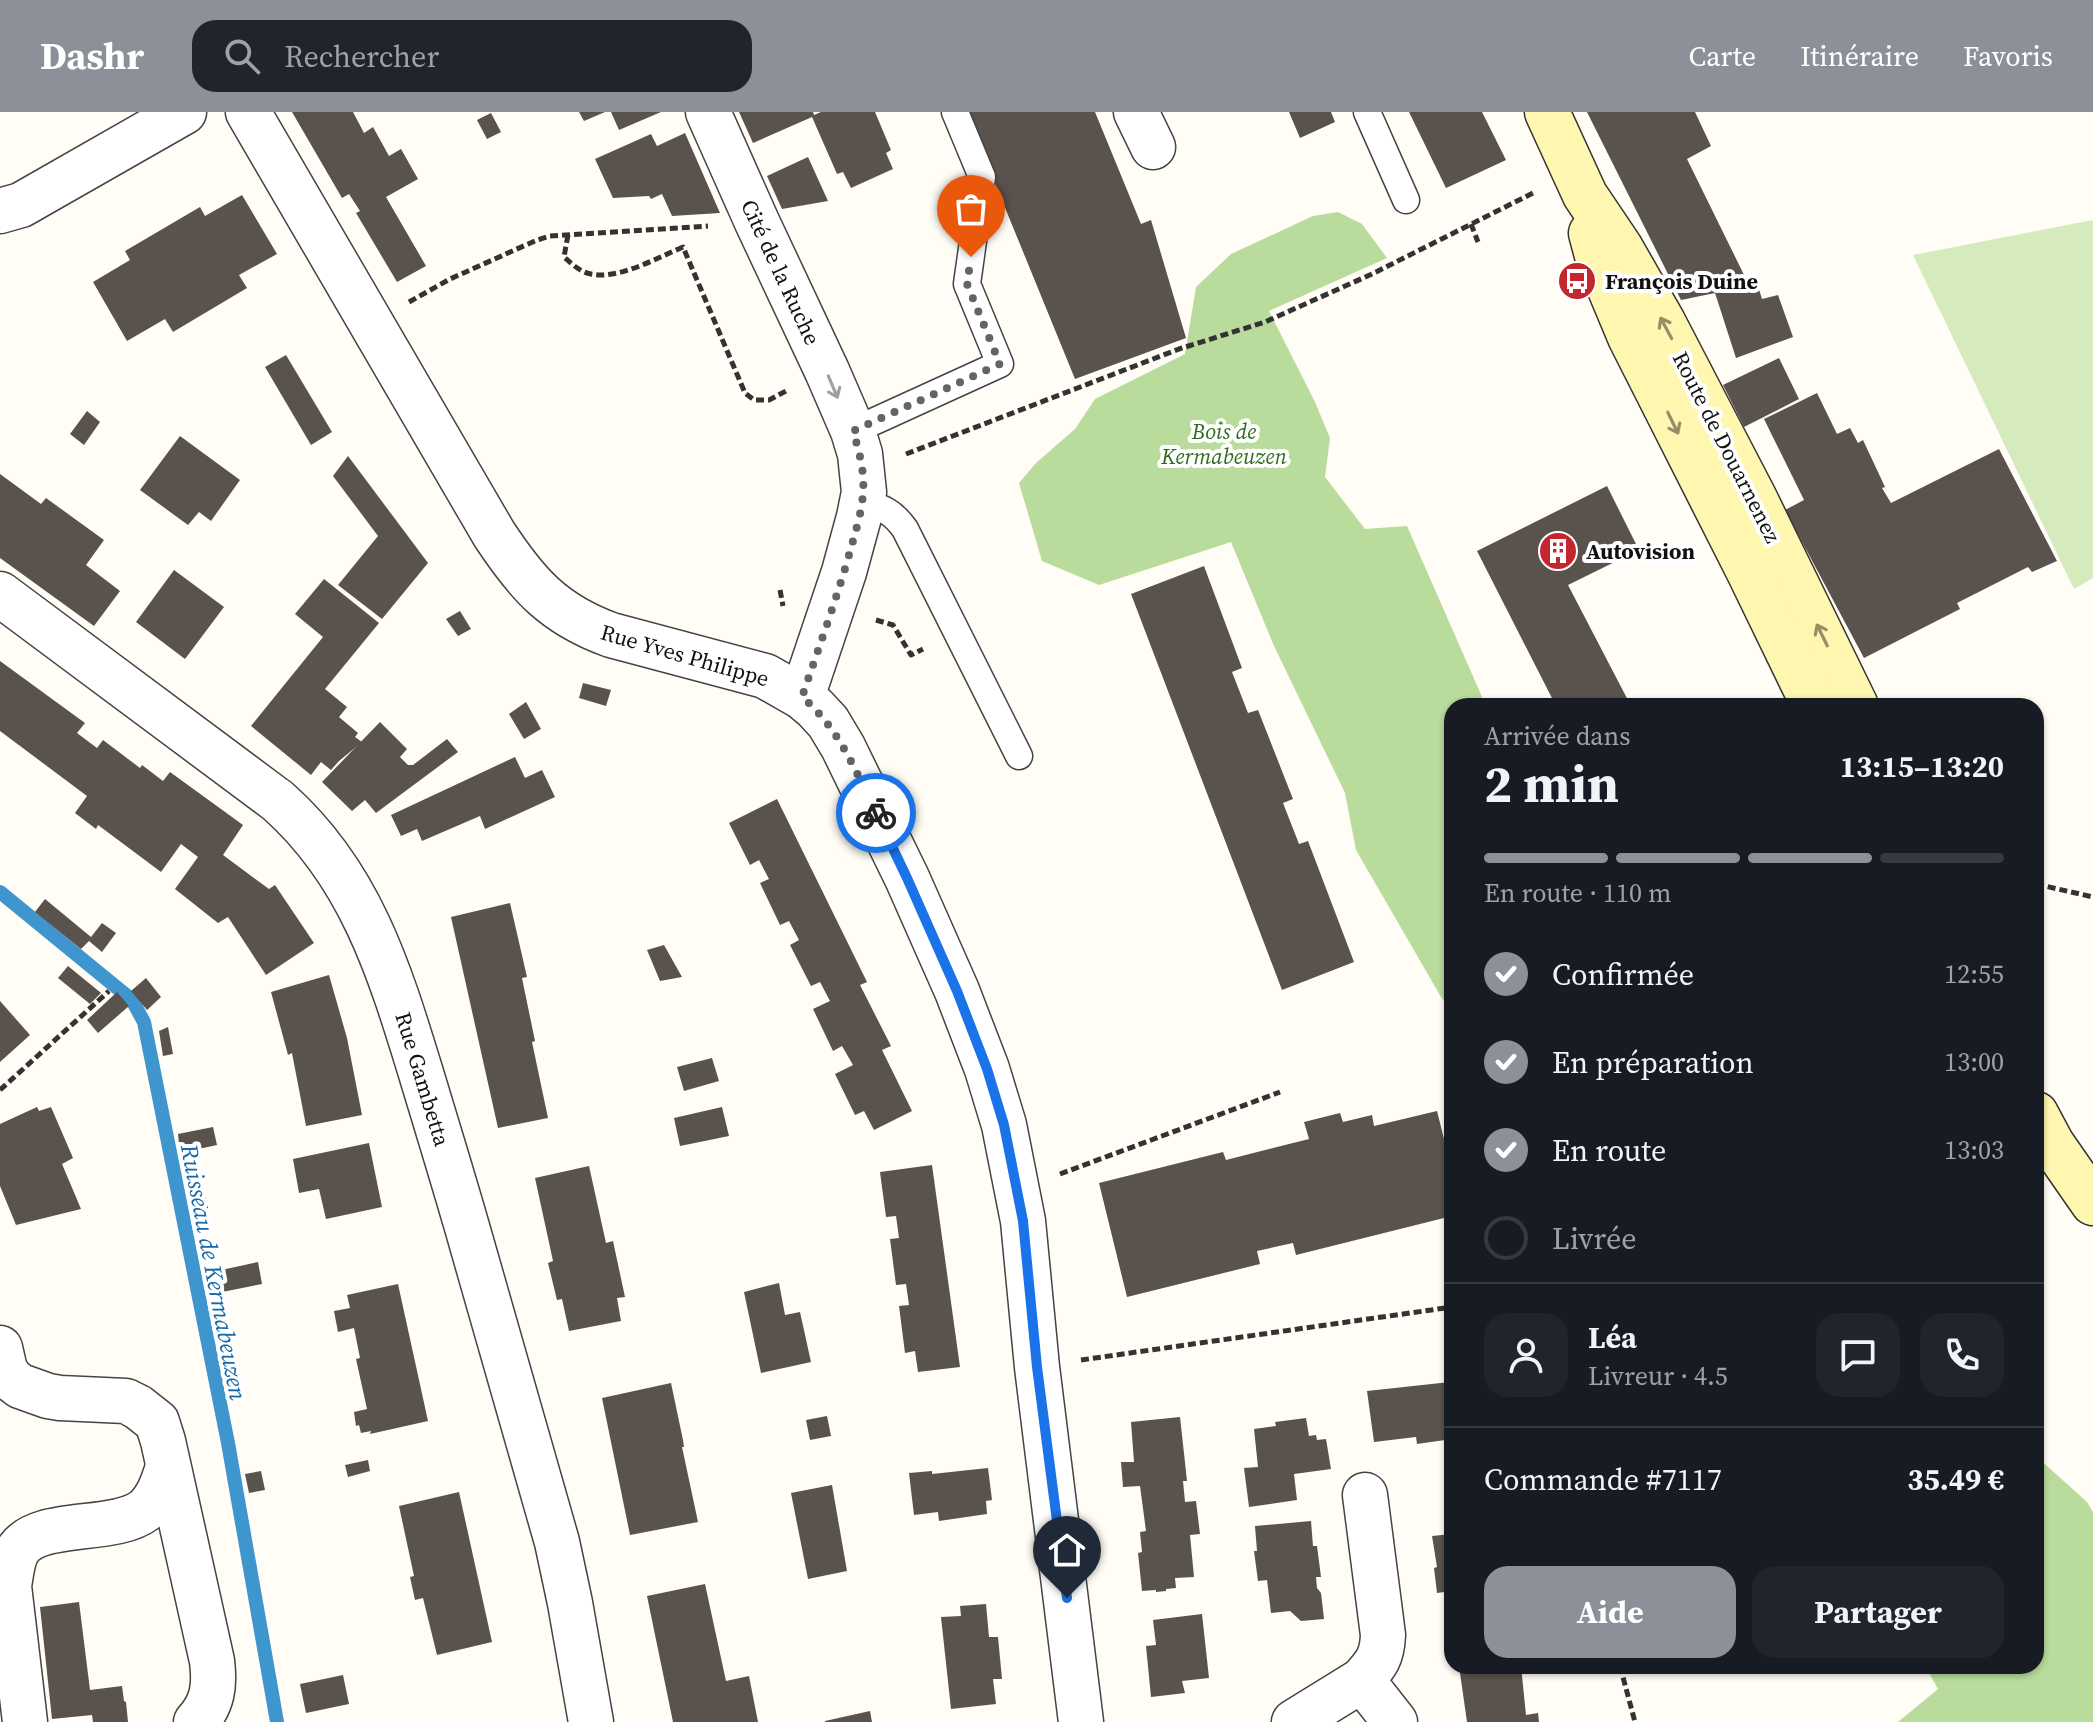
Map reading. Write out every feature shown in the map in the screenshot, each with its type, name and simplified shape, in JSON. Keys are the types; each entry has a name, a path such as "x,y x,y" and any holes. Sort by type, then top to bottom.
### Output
{"main road":[{"name":"Route de Douarnenez","path":"1547,112 1580,184 1663,322 1754,497 1852,698"},
{"name":"Route de Douarnenez","path":"1580,184 1599,263 1630,337 1810,698"},
{"path":"2044,1129 2093,1203"}],"street":[{"path":"0,211 21,205 184,112"},
{"name":"Rue Yves Philippe","path":"248,112 494,534 513,563 550,603 589,627 611,635 765,676 802,697 828,722 843,747 931,932 987,1069 1004,1125 1023,1221 1037,1367 1081,1722"},
{"name":"Cité de la Ruche","path":"708,112 853,431 860,454 862,488 844,572 802,697"},
{"name":"Rue Gambetta","path":"0,594 278,801 325,852 363,912 398,998 448,1160 557,1542 591,1722"},
{"path":"2,1359 11,1379 20,1386 48,1396 126,1401 157,1422 215,1683 211,1699 196,1722"},
{"path":"25,1722 9,1586 17,1551 34,1535 119,1521 143,1511 155,1498 168,1467"},
{"path":"1294,1722 1362,1680 1376,1665 1382,1652 1383,1635 1365,1495"},
{"path":"1362,1680 1395,1722"}],"lane":[{"path":"853,431 1000,364 967,284 982,177 955,112"},
{"path":"1367,112 1406,200"},
{"path":"862,488 897,518 905,529 1019,756"}],"path":[{"path":"862,488 893,459 1179,349 1265,322 1372,274 1471,224 1580,184"},
{"path":"371,323 462,274 550,236 757,222"},
{"path":"1471,224 1478,242"},
{"path":"568,235 564,257 590,274 622,272 683,247 745,393 754,400"},
{"path":"2044,886 2093,897"},
{"path":"0,1090 109,991"},
{"path":"1017,1190 1280,1092"},
{"path":"1037,1367 1444,1308"},
{"path":"1622,1674 1635,1722"}],"green space":[{"name":"Bois de Kermabeuzen","path":"1338,212 1362,224 1387,258 1269,311 1330,438 1325,477 1365,529 1407,526 1482,698 1444,698 1444,1001 1356,850 1345,793 1274,646 1231,542 1099,585 1042,561 1019,483 1036,463 1075,429 1095,399 1185,354 1196,287 1231,254 1313,216"},
{"path":"2093,220 2093,578 2074,589 1913,255"},
{"path":"2044,1463 2087,1502 2093,1512 2093,1722 1898,1722 1938,1689 1930,1674 2044,1674"}],"building":[{"path":"292,112 353,112 364,133 373,127 389,156 401,149 418,179 386,197 426,266 397,282 356,213 360,211 349,194 342,198"},
{"path":"579,112 605,112 584,121"},
{"path":"611,112 661,112 619,130"},
{"path":"739,112 813,112 814,115 821,112 875,112 891,150 886,153 893,169 851,188 843,172 837,174 812,117 753,143"},
{"path":"966,112 1095,112 1141,224 1151,220 1186,338 1075,379"},
{"path":"1289,112 1331,112 1335,122 1300,138"},
{"path":"1409,112 1482,112 1506,160 1446,188"},
{"path":"1587,112 1695,112 1711,146 1687,159 1749,285 1757,283 1762,299 1778,295 1793,337 1736,358 1715,293 1681,300"},
{"path":"491,113 501,132 487,139 477,120"},
{"path":"685,133 720,213 672,216 662,194 651,199 649,196 613,198 595,159 651,134 657,146"},
{"path":"808,157 828,201 782,209 767,176"},
{"path":"242,195 277,254 239,275 247,288 173,332 165,319 127,341 93,282 130,260 125,251 200,207 205,216"},
{"path":"286,355 332,432 311,445 265,367"},
{"path":"1779,358 1799,399 1744,427 1723,385"},
{"path":"1817,393 1837,434 1850,428 1858,443 1863,440 1891,503 1999,449 2057,561 2032,572 2028,567 1957,603 1960,609 1864,658 1785,510 1804,500 1764,419"},
{"path":"87,411 100,422 84,445 70,434"},
{"path":"180,436 240,480 211,521 199,512 188,525 140,490"},
{"path":"348,456 428,563 382,619 338,585 378,536 333,476"},
{"path":"0,474 41,504 46,498 104,540 86,565 120,591 94,626 0,558"},
{"path":"1607,486 1639,550 1568,585 1627,698 1552,698 1477,551"},
{"path":"1204,566 1242,668 1232,672 1248,713 1258,710 1293,799 1283,803 1299,844 1308,841 1354,962 1282,990 1131,594"},
{"path":"174,570 224,607 185,659 136,622"},
{"path":"324,579 379,623 325,689 347,707 339,717 358,733 355,737 362,742 331,770 321,762 311,775 251,726 323,637 295,614"},
{"path":"460,611 471,629 458,636 446,619"},
{"path":"0,661 85,723 77,733 97,748 103,740 163,781 170,772 243,825 223,855 269,889 275,885 314,943 266,975 228,917 218,923 175,889 198,857 181,844 161,872 98,825 96,829 75,813 87,796 0,731"},
{"path":"583,683 611,690 606,706 579,698"},
{"path":"526,702 541,729 524,739 509,714"},
{"path":"380,722 407,749 400,757 408,765 413,765 447,739 458,752 376,813 365,800 352,811 322,782"},
{"path":"515,757 525,778 542,770 555,797 485,829 480,816 422,841 417,829 401,836 391,815"},
{"path":"777,799 867,982 860,985 891,1046 882,1050 912,1111 874,1130 864,1111 855,1115 835,1074 853,1065 842,1046 833,1051 813,1009 830,1001 820,982 811,986 790,945 799,940 789,921 780,925 760,883 769,879 759,860 750,865 729,823"},
{"path":"45,899 91,937 102,923 116,933 102,952 89,941 81,949 35,912"},
{"path":"510,903 527,977 522,978 548,1118 498,1128 451,917"},
{"path":"664,945 682,977 660,981 647,950"},
{"path":"68,966 101,993 90,1004 58,978"},
{"path":"329,975 347,1038 362,1115 306,1126 292,1053 288,1055 271,992"},
{"path":"146,978 161,997 147,1010 131,991"},
{"path":"117,992 129,1006 98,1033 87,1020"},
{"path":"0,1001 30,1035 0,1062"},
{"path":"168,1027 173,1054 163,1056 159,1031"},
{"path":"712,1058 719,1081 684,1091 677,1067"},
{"path":"37,1107 39,1111 51,1107 73,1158 62,1164 81,1209 16,1225 0,1186 0,1124"},
{"path":"722,1107 729,1136 680,1146 674,1118"},
{"path":"1437,1111 1444,1139 1444,1218 1296,1255 1293,1243 1257,1251 1260,1264 1127,1297 1099,1183 1223,1152 1226,1160 1309,1139 1304,1122 1340,1113 1343,1122 1372,1115 1374,1126"},
{"path":"213,1127 217,1145 180,1153 178,1134"},
{"path":"369,1143 382,1207 326,1219 319,1189 299,1193 293,1159"},
{"path":"932,1165 960,1367 918,1372 915,1351 905,1353 899,1306 909,1305 906,1284 896,1285 890,1239 899,1238 896,1216 886,1217 880,1172"},
{"path":"589,1166 606,1243 613,1241 625,1297 617,1298 621,1321 569,1331 562,1299 557,1300 548,1263 553,1261 535,1178"},
{"path":"202,1180 208,1208 191,1211 186,1183"},
{"path":"258,1262 262,1284 207,1295 203,1274"},
{"path":"779,1283 785,1315 800,1312 811,1362 761,1373 744,1292"},
{"path":"398,1284 428,1421 370,1434 371,1431 361,1433 359,1425 356,1426 354,1412 367,1409 356,1359 360,1358 354,1328 338,1332 334,1311 350,1308 347,1295"},
{"path":"671,1383 698,1522 630,1535 602,1398"},
{"path":"1444,1383 1444,1440 1417,1444 1416,1437 1374,1442 1367,1391"},
{"path":"827,1416 831,1436 810,1440 806,1420"},
{"path":"1180,1417 1187,1481 1183,1481 1185,1502 1196,1501 1200,1534 1190,1535 1194,1577 1175,1578 1176,1588 1166,1591 1142,1591 1138,1553 1142,1552 1140,1532 1146,1531 1140,1486 1123,1487 1121,1462 1134,1462 1131,1422"},
{"path":"1306,1418 1309,1436 1316,1435 1317,1440 1326,1439 1331,1469 1294,1474 1297,1500 1249,1507 1244,1468 1258,1467 1254,1429 1276,1426 1275,1422"},
{"path":"368,1460 370,1471 348,1477 345,1465"},
{"path":"988,1468 992,1500 986,1501 987,1514 939,1521 938,1512 914,1515 909,1473 932,1471 932,1474"},
{"path":"261,1471 265,1490 249,1493 245,1474"},
{"path":"832,1485 847,1571 808,1579 791,1493"},
{"path":"459,1492 492,1642 437,1655 423,1598 415,1600 410,1577 414,1576 399,1506"},
{"path":"1311,1521 1313,1546 1317,1546 1321,1577 1316,1577 1317,1588 1321,1593 1324,1619 1301,1621 1290,1611 1271,1613 1267,1580 1258,1581 1255,1526"},
{"path":"1444,1535 1444,1592 1437,1593 1432,1536"},
{"path":"705,1584 726,1681 749,1676 758,1722 673,1722 647,1596"},
{"path":"79,1602 90,1690 122,1686 128,1722 93,1722 92,1715 52,1719 40,1607"},
{"path":"986,1604 989,1637 998,1637 1002,1679 993,1679 996,1704 951,1709 941,1617 961,1616 960,1606"},
{"path":"1202,1614 1209,1678 1182,1681 1185,1693 1151,1697 1146,1646 1156,1645 1153,1620"},
{"path":"1460,1674 1522,1674 1526,1715 1538,1713 1539,1722 1467,1722"},
{"path":"343,1675 349,1704 306,1713 300,1684"},
{"path":"870,1711 872,1722 825,1722 825,1721"}],"waterway":[{"name":"Ruisseau de Kermabeuzen","path":"0,892 132,1000 144,1022 228,1443 277,1722"}],"way so far":[{"path":"876,813 828,722 802,697 844,572 864,492 860,454 853,431 1000,364 967,284 971,257"}],"place":[{"name":"François Duine","path":"1577,281"},
{"name":"Autovision","path":"1558,551"}],"route":[{"path":"876,813 957,991 987,1069 1004,1125 1023,1221 1037,1367 1067,1598"}]}
